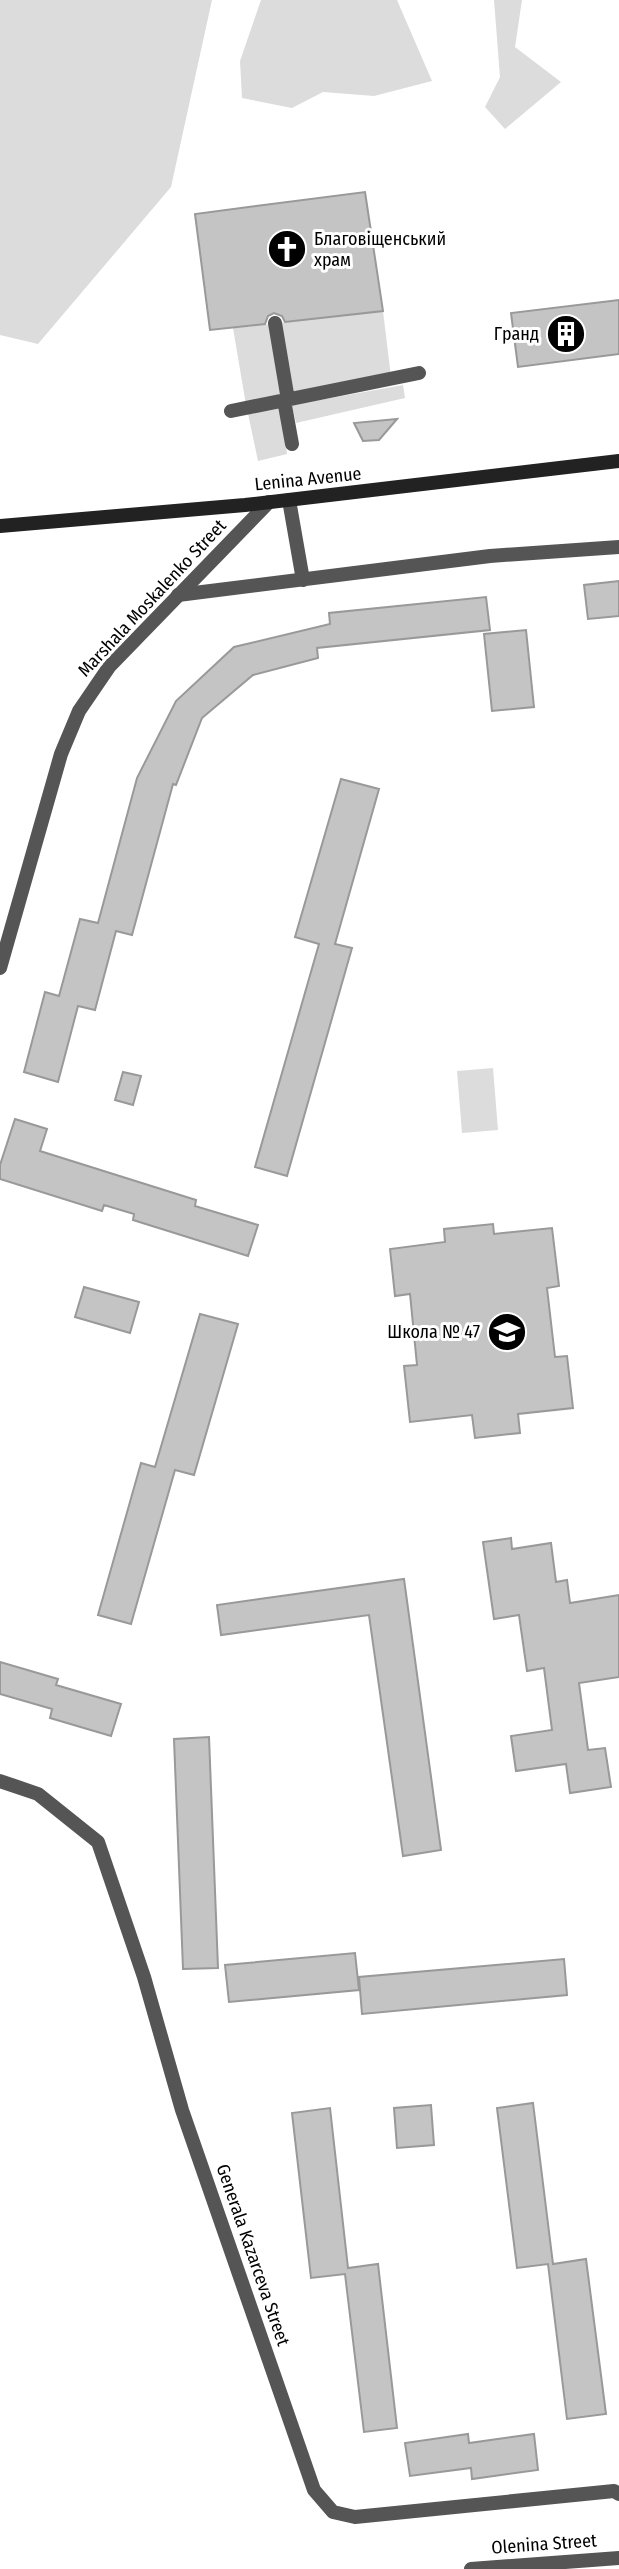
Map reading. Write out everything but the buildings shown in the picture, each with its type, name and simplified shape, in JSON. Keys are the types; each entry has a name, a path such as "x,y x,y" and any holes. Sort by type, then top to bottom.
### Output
{"main road":[{"name":"Lenina Avenue","path":"0,526 289,500 619,461"}],"street":[{"path":"275,323 292,444"},
{"path":"231,411 419,373"},
{"path":"289,500 303,580"},
{"name":"Marshala Moskalenko Street","path":"0,968 61,754 79,711 110,667 269,502"},
{"path":"178,595 490,556 619,547"},
{"name":"Generala Kazarceva Street","path":"0,1781 38,1794 99,1842 144,1977 182,2110 314,2490 333,2512 355,2517 614,2491 619,2494"},
{"name":"Olenina Street","path":"471,2569 619,2558"}],"shaded area":[{"path":"0,0 212,0 171,187 38,344 0,335"},
{"path":"261,0 397,0 432,81 374,96 323,92 292,108 242,98 240,61"},
{"path":"494,0 522,0 515,47 561,82 505,129 485,107 500,77"},
{"path":"383,311 391,377 290,398 279,323"},
{"path":"272,324 285,397 246,405 233,328"},
{"path":"403,385 405,398 296,423 292,405"},
{"path":"281,402 287,454 258,461 247,409"},
{"path":"493,1068 498,1130 462,1133 457,1071"}],"place":[{"name":"Благовіщенський храм","path":"287,249"},
{"name":"Гранд","path":"566,334"},
{"name":"Школа № 47","path":"507,1332"}]}
